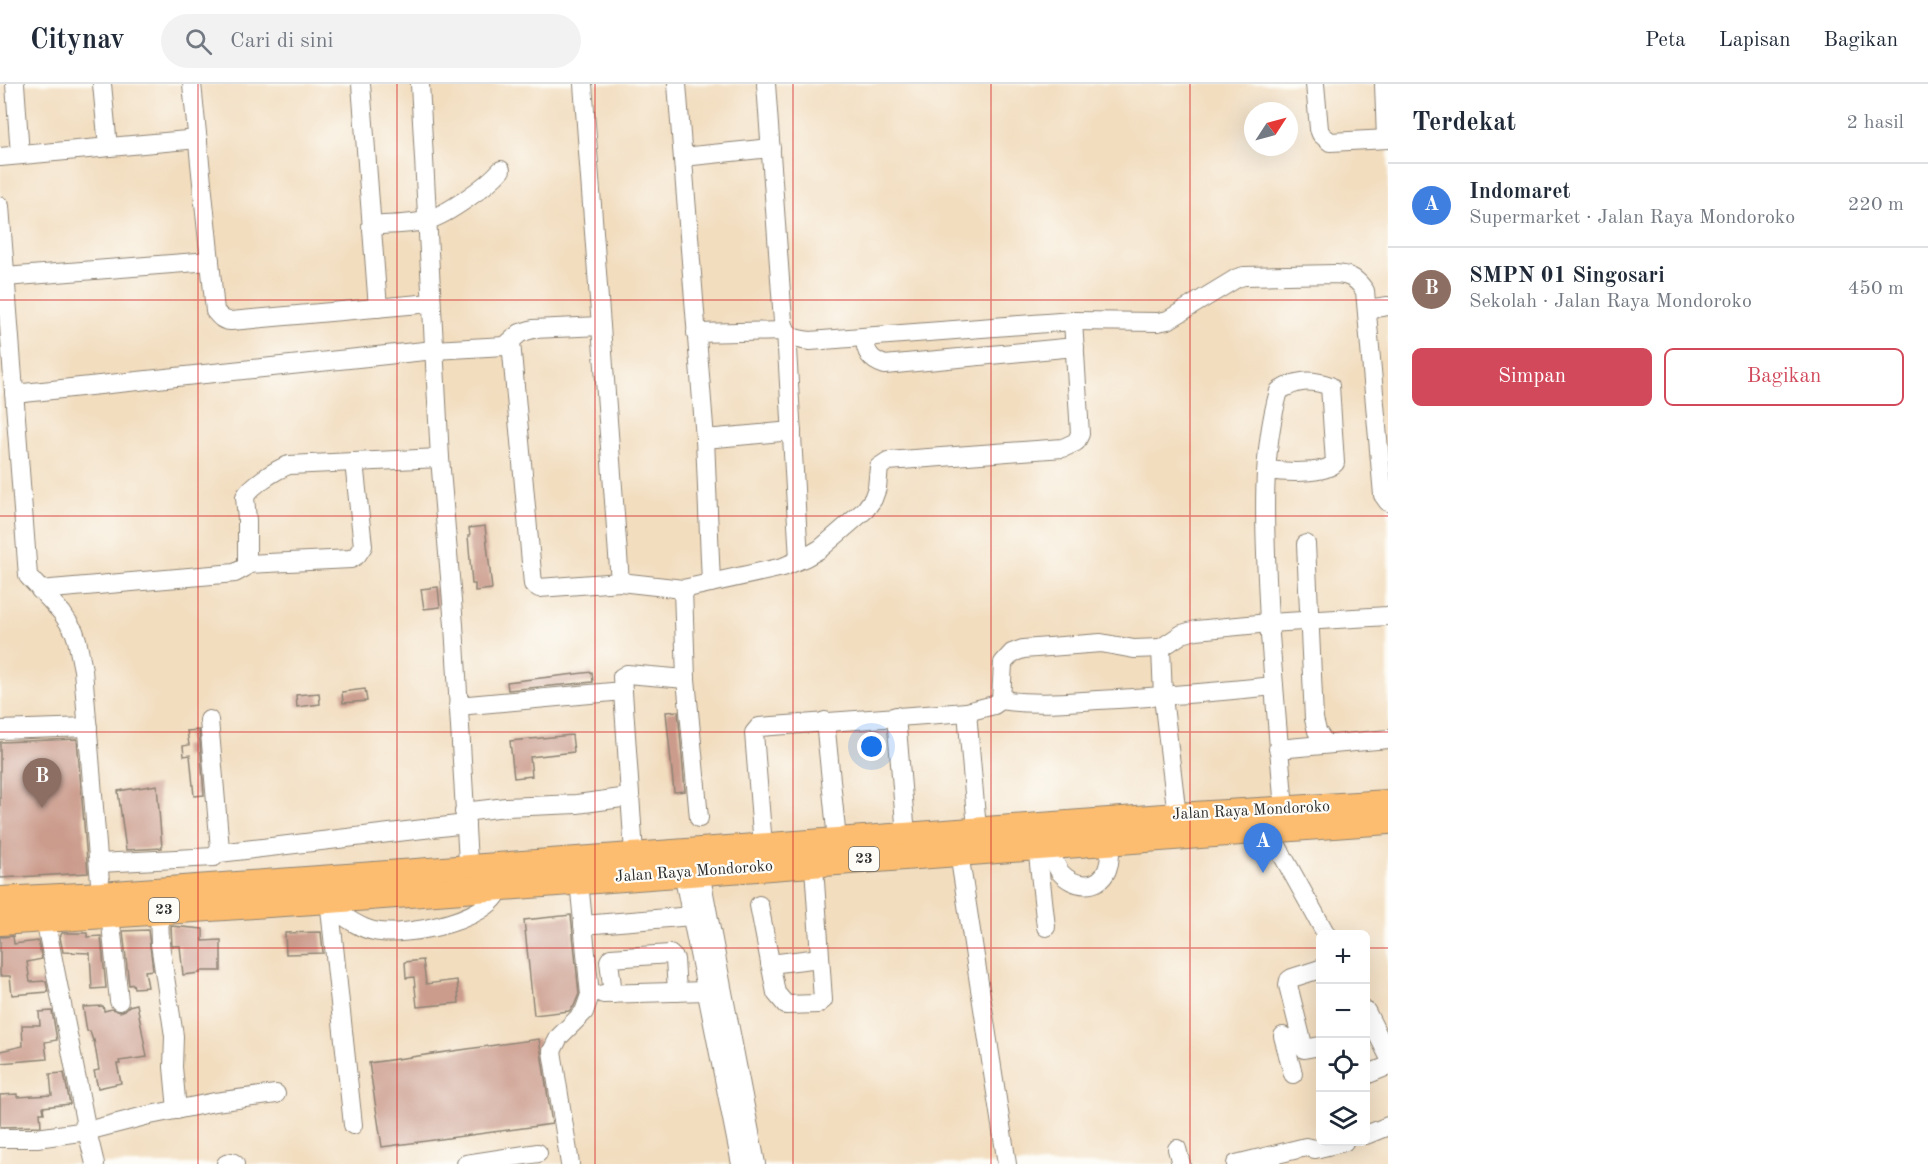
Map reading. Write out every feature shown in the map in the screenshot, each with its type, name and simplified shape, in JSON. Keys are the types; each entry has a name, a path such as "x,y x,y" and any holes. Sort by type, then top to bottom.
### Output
{"highway":[{"name":"Jalan Raya Mondoroko","path":"0,900 106,905 159,911 469,879 634,867 693,866 753,854 821,848 1040,840 1284,810 1388,803"},
{"name":"Jalan Raya Mondoroko","path":"1040,840 1109,841 1191,822 1269,831 1388,821"},
{"name":"Jalan Raya Mondoroko","path":"821,848 906,835 972,844"},
{"name":"Jalan Raya Mondoroko","path":"501,877 579,881 634,867"},
{"name":"Jalan Raya Mondoroko","path":"0,922 45,919 106,905 328,895"}],"street":[{"path":"15,84 20,155"},
{"path":"102,84 108,147"},
{"path":"192,84 215,311 225,321 432,303"},
{"path":"361,84 378,308"},
{"path":"420,84 440,458 454,625 469,879"},
{"path":"584,84 620,582"},
{"path":"678,84 705,439 711,582"},
{"path":"766,84 783,321 786,331 799,559"},
{"path":"1315,84 1319,129 1330,142 1387,139 1384,84"},
{"path":"0,157 198,139"},
{"path":"683,157 771,148"},
{"path":"371,226 427,221 474,193 491,181 501,170"},
{"path":"0,206 28,576 62,614 77,640 83,670 99,863 118,1001"},
{"path":"5,278 210,261"},
{"path":"696,333 786,331 794,339 810,341 1073,321 1158,322 1168,320 1237,278 1350,275 1358,280 1365,291 1383,495 1388,501"},
{"path":"1367,309 1388,306"},
{"path":"511,342 533,584 539,588 620,582 682,589 783,567 820,549 865,510 877,488 879,467 888,461 1063,448 1076,442 1080,434 1073,321"},
{"path":"14,394 434,350 505,346 520,333 533,329 601,326"},
{"path":"865,337 865,349 869,355 885,365 1074,347"},
{"path":"1267,470 1288,472 1327,469 1335,463 1330,386 1316,381 1291,384 1279,390 1268,445 1267,470 1265,533 1269,623 1284,810"},
{"path":"705,439 792,431"},
{"path":"40,590 235,573 247,564 247,520 244,497 249,490 282,468 289,465 440,458"},
{"path":"247,564 351,559 357,555 363,546 354,462"},
{"path":"1306,544 1314,719 1317,731 1325,744"},
{"path":"682,589 686,672 699,818"},
{"path":"1001,700 1003,663 1012,653 1023,649 1101,643 1134,649 1161,648 1182,634 1196,630 1388,616"},
{"path":"1161,648 1163,697 1191,822"},
{"path":"634,867 622,677 627,674 686,672"},
{"path":"753,854 754,733 759,727 968,712 994,705 1001,700 1019,703 1163,697 1274,686"},
{"path":"458,706 623,691"},
{"path":"968,712 972,844 1007,1164"},
{"path":"896,716 906,835"},
{"path":"209,720 219,853"},
{"path":"759,905 776,993 780,1000 786,1005 818,1004 823,1000 820,958 825,721"},
{"path":"0,730 88,727"},
{"path":"1278,749 1388,739"},
{"path":"99,863 214,857 219,853 465,818 506,807 577,804 629,797"},
{"path":"1269,831 1324,930"},
{"path":"1040,840 1059,870 1070,881 1081,885 1090,884 1102,877 1110,857 1109,841"},
{"path":"1040,840 1046,927"},
{"path":"693,866 692,916 741,1164"},
{"path":"693,866 756,1164"},
{"path":"328,895 371,931 390,934 436,927 472,915 495,898 501,877"},
{"path":"570,1164 552,1051 560,1037 584,1012 590,995 579,881"},
{"path":"328,895 353,1125"},
{"path":"159,911 160,944 174,1036 173,1067 177,1110"},
{"path":"583,925 692,916"},
{"path":"45,919 95,1164"},
{"path":"613,994 609,961 611,958 670,954 675,959 677,992"},
{"path":"770,964 820,958"},
{"path":"1293,1074 1299,1044 1289,980 1316,970"},
{"path":"590,995 706,991"},
{"path":"1375,1016 1388,1055"},
{"path":"1370,1073 1388,1066"},
{"path":"0,1138 37,1138 87,1131 215,1102 276,1095"},
{"path":"1370,1133 1388,1126"},
{"path":"1236,1164 1306,1146 1315,1149 1327,1146"},
{"path":"466,1164 538,1153"},
{"path":"226,1164 236,1164"}],"building":[{"path":"485,526 492,589 475,591 475,584 472,584 469,528"},
{"path":"438,587 440,607 424,609 421,589"},
{"path":"592,672 593,682 508,690 507,682"},
{"path":"365,689 367,701 343,703 342,692"},
{"path":"319,693 320,704 297,707 296,695"},
{"path":"678,711 685,791 674,792 666,712"},
{"path":"199,730 204,795 194,796 190,755 184,756 183,746 189,745 187,731"},
{"path":"572,735 574,752 530,757 532,776 514,778 510,741"},
{"path":"77,739 88,873 0,878 0,742"},
{"path":"157,785 162,848 126,850 118,791"},
{"path":"571,915 579,994 569,1011 534,1015 524,920"},
{"path":"171,926 203,929 203,941 221,940 221,971 200,971 200,973 183,975 180,946 172,946"},
{"path":"148,930 153,970 145,971 148,987 134,988 133,984 129,985 123,931"},
{"path":"321,932 323,953 286,954 285,933"},
{"path":"62,933 87,933 87,937 101,936 106,988 92,989 90,953 63,952 60,937"},
{"path":"13,936 14,944 38,941 42,959 27,962 30,982 46,981 48,992 12,995 10,976 0,976 0,937"},
{"path":"423,960 426,984 457,980 459,1003 417,1007 414,977 406,978 405,962"},
{"path":"137,1004 147,1057 119,1061 120,1064 117,1064 121,1083 98,1088 94,1071 99,1070 94,1040 90,1031 87,1031 83,1007 103,1006 104,1011 112,1009 120,1012"},
{"path":"52,1011 57,1040 45,1042 47,1059 0,1063 0,1051 23,1046 22,1025 40,1025 39,1012"},
{"path":"539,1039 552,1124 382,1147 369,1063"},
{"path":"64,1073 70,1104 43,1107 44,1113 40,1113 41,1126 0,1127 0,1095 17,1094 17,1097 52,1095 50,1074"}],"place":[{"name":"SMPN 01 Singosari","path":"42,808"},
{"name":"Indomaret","path":"1263,873"}]}
